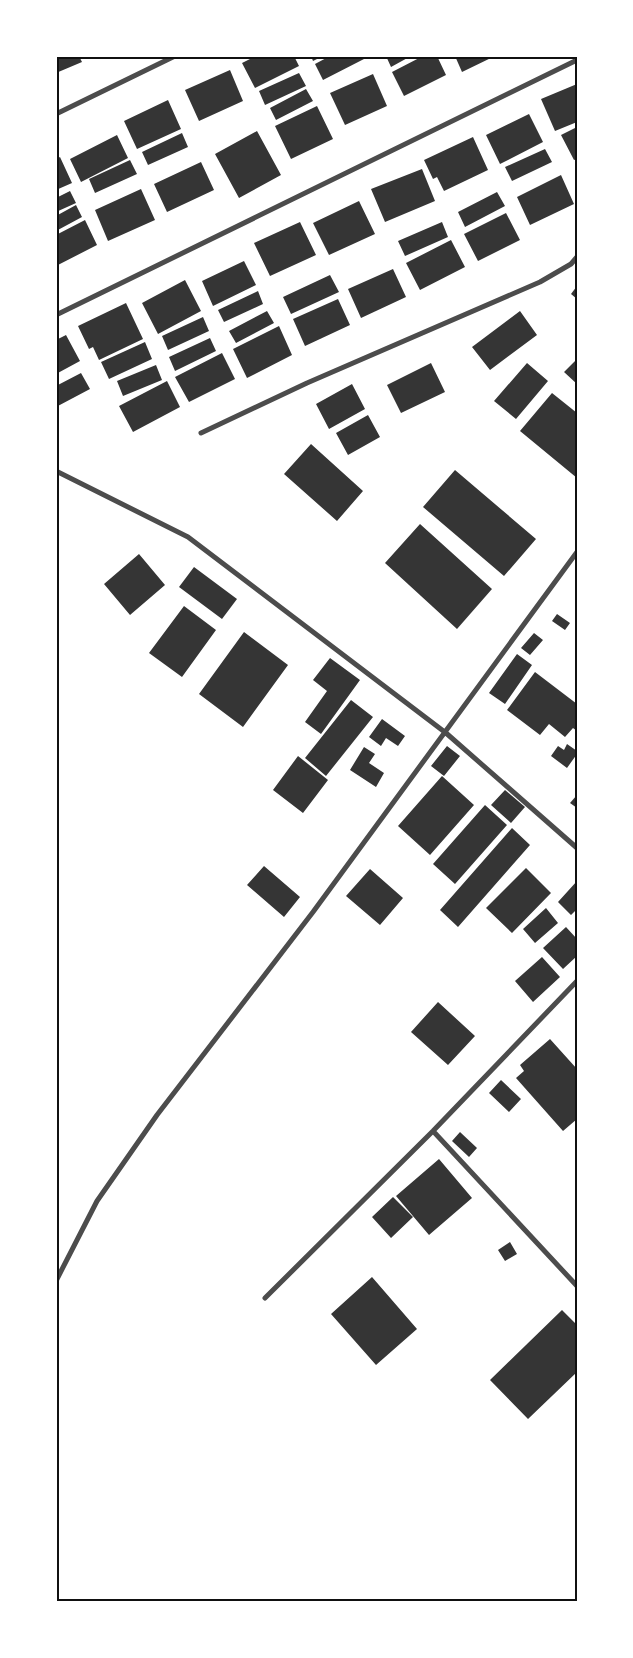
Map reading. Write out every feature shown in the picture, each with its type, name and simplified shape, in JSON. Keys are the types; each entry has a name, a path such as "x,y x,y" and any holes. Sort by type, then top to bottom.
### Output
{"street":[{"path":"56,114 175,56"},
{"path":"56,315 577,60"},
{"path":"201,433 307,383 540,282 571,264 577,257"},
{"path":"56,471 188,537 446,733 577,848"},
{"path":"56,1281 97,1200 157,1115 446,733 577,552"},
{"path":"265,1298 433,1131 577,982"},
{"path":"433,1131 577,1286"}],"building":[{"path":"56,56 79,56 82,62 56,73"},
{"path":"256,56 294,56 299,66 255,88 242,63"},
{"path":"311,56 323,56 313,61"},
{"path":"330,56 362,56 364,59 323,80 315,64"},
{"path":"386,56 411,56 391,67"},
{"path":"423,56 437,56 446,75 404,96 392,72"},
{"path":"455,56 495,56 462,72"},
{"path":"230,70 243,101 199,121 185,90"},
{"path":"299,73 306,86 265,105 259,91"},
{"path":"373,74 387,106 345,125 330,93"},
{"path":"577,84 577,122 555,131 541,99"},
{"path":"306,89 313,101 276,120 270,108"},
{"path":"168,100 181,129 137,149 124,121"},
{"path":"317,106 333,139 291,159 275,126"},
{"path":"529,114 543,142 500,164 486,135"},
{"path":"577,127 577,159 574,160 561,135"},
{"path":"257,131 281,175 239,198 215,154"},
{"path":"182,133 188,147 148,165 142,152"},
{"path":"117,135 128,158 81,182 70,159"},
{"path":"473,137 488,170 444,191 437,177 433,179 424,160"},
{"path":"545,149 552,162 512,181 505,167"},
{"path":"60,157 72,183 56,190 56,159"},
{"path":"130,160 137,174 95,193 89,179"},
{"path":"201,162 214,190 167,212 154,184"},
{"path":"422,169 435,201 385,222 371,189"},
{"path":"561,175 574,204 530,225 517,197"},
{"path":"141,189 155,220 108,241 95,210"},
{"path":"70,191 76,203 56,212 56,198"},
{"path":"497,192 505,206 465,227 458,212"},
{"path":"359,201 375,234 329,255 313,223"},
{"path":"76,205 82,217 56,231 56,216"},
{"path":"506,213 520,240 478,261 464,234"},
{"path":"85,220 97,245 56,266 56,235"},
{"path":"300,222 316,255 270,276 254,243"},
{"path":"442,222 448,237 405,256 398,241"},
{"path":"451,240 465,267 420,290 406,263"},
{"path":"244,261 256,285 213,306 202,281"},
{"path":"393,269 406,297 361,318 348,289"},
{"path":"330,275 339,292 291,314 283,297"},
{"path":"185,280 201,311 158,334 142,303"},
{"path":"577,286 577,299 571,294"},
{"path":"258,291 263,304 224,322 218,310"},
{"path":"338,299 350,325 305,346 293,319"},
{"path":"126,303 143,339 99,360 93,347 89,349 78,326"},
{"path":"267,311 274,323 236,343 229,331"},
{"path":"520,311 537,335 490,370 472,347"},
{"path":"203,317 209,331 168,350 162,336"},
{"path":"279,326 292,355 247,378 233,349"},
{"path":"66,335 80,361 56,374 56,340"},
{"path":"210,338 216,351 175,371 169,357"},
{"path":"145,342 152,359 109,379 101,362"},
{"path":"222,353 235,379 189,402 175,377"},
{"path":"577,359 577,384 564,372"},
{"path":"431,363 445,392 401,413 387,385"},
{"path":"527,363 548,381 516,419 494,401"},
{"path":"156,365 162,380 123,396 117,381"},
{"path":"81,373 90,389 56,407 56,386"},
{"path":"167,381 180,407 133,432 119,406"},
{"path":"352,384 365,409 329,429 316,404"},
{"path":"552,393 577,413 577,478 520,431"},
{"path":"368,415 380,437 348,455 336,433"},
{"path":"311,444 363,491 337,521 284,474"},
{"path":"455,470 536,539 504,576 423,507"},
{"path":"420,524 492,589 457,629 385,563"},
{"path":"139,554 165,585 130,615 104,584"},
{"path":"194,567 237,599 222,619 179,587"},
{"path":"184,606 216,630 182,677 149,653"},
{"path":"557,614 570,623 565,630 552,621"},
{"path":"244,632 288,665 243,727 199,694"},
{"path":"534,633 543,640 530,655 521,648"},
{"path":"517,654 532,665 505,704 489,693"},
{"path":"330,658 360,680 321,734 305,722 327,691 313,680"},
{"path":"535,672 577,704 577,731 573,728 565,737 549,724 540,735 507,710"},
{"path":"351,700 373,717 326,776 305,758"},
{"path":"382,719 405,736 398,746 386,738 381,746 369,737"},
{"path":"567,744 577,751 577,754 567,768 551,756 558,746 564,750"},
{"path":"447,746 460,756 444,776 431,766"},
{"path":"364,747 375,754 369,763 384,773 376,787 350,770"},
{"path":"298,756 328,780 303,813 273,790"},
{"path":"442,776 474,805 430,855 398,826"},
{"path":"505,790 525,807 511,823 491,805"},
{"path":"577,795 577,808 570,803"},
{"path":"485,805 507,825 455,884 433,864"},
{"path":"512,828 530,845 458,927 440,910"},
{"path":"264,866 300,897 284,917 247,885"},
{"path":"526,868 551,893 512,933 486,908"},
{"path":"370,869 403,898 380,925 346,896"},
{"path":"577,881 577,909 571,915 558,902"},
{"path":"546,908 558,923 535,943 523,929"},
{"path":"566,927 577,939 577,956 563,969 543,948"},
{"path":"542,957 560,977 533,1002 515,981"},
{"path":"438,1002 475,1036 448,1065 411,1032"},
{"path":"550,1039 577,1069 577,1119 563,1131 516,1078 524,1071 520,1065"},
{"path":"501,1080 521,1099 509,1112 489,1093"},
{"path":"460,1132 477,1148 469,1157 452,1141"},
{"path":"439,1159 472,1198 429,1235 396,1196"},
{"path":"393,1197 413,1217 391,1238 372,1217"},
{"path":"510,1242 517,1254 505,1261 498,1250"},
{"path":"372,1277 417,1329 376,1365 331,1314"},
{"path":"562,1310 577,1325 577,1372 528,1419 490,1380"}]}
